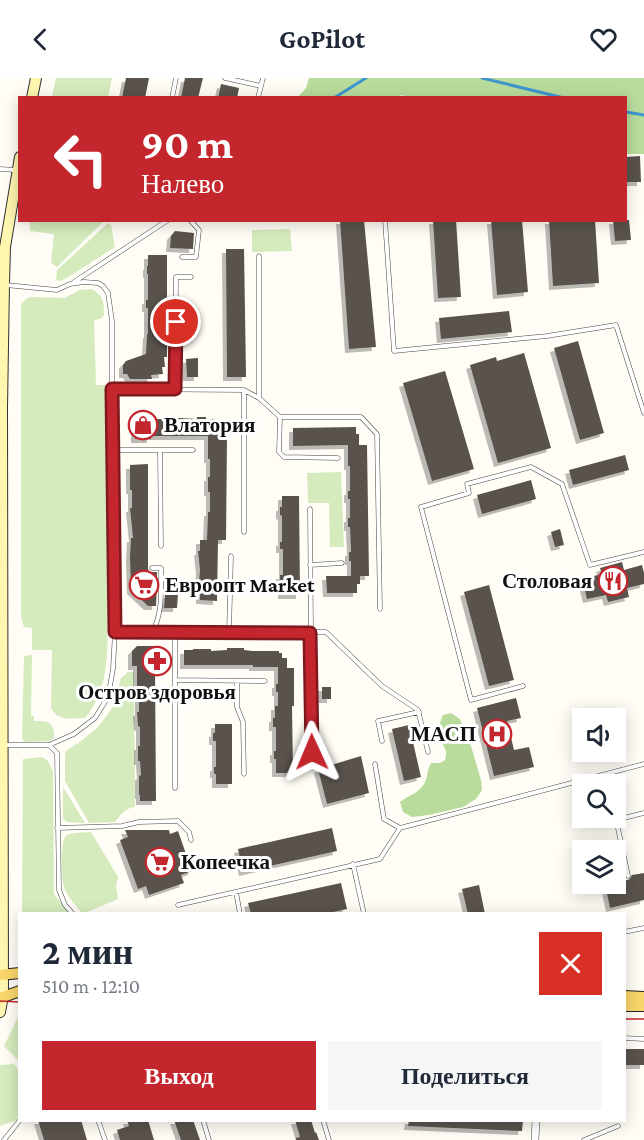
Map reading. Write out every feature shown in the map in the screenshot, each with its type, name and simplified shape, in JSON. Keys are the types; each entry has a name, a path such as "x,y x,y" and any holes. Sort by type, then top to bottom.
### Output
{"main road":[{"path":"32,96 36,78"},
{"path":"0,1012 2,997 3,746 1,719 2,323 6,247 18,166"},
{"path":"2,975 18,973"},
{"path":"2,997 18,992"},
{"path":"626,996 644,997"},
{"path":"626,1005 644,1006"}],"street":[{"path":"535,1140 536,1122"}],"lane":[{"path":"172,96 176,78"},
{"path":"225,78 261,86"},
{"path":"258,96 263,78"},
{"path":"0,169 17,170"},
{"path":"4,284 57,290 70,284 165,222"},
{"path":"182,257 196,257 199,230 192,222"},
{"path":"385,222 394,351 547,336 616,325 644,413"},
{"path":"259,256 259,398"},
{"path":"175,389 176,277 191,277"},
{"path":"3,746 49,745 74,734 95,718 108,697 113,669 115,632 112,321 108,293 104,286 84,282 70,284"},
{"path":"112,389 244,390 259,398 280,417 361,417 377,434 380,609"},
{"path":"244,390 244,532"},
{"path":"280,417 279,452 284,457 338,458"},
{"path":"112,450 193,450"},
{"path":"160,450 161,546"},
{"path":"524,686 471,700 420,507 469,493 467,484 531,467 562,484 590,565 644,552"},
{"path":"310,509 312,752"},
{"path":"229,633 231,556"},
{"path":"310,564 342,563"},
{"path":"152,568 161,568 158,622 152,633"},
{"path":"115,632 326,632 382,686 418,710 428,752"},
{"path":"175,788 176,633"},
{"path":"175,680 265,681"},
{"path":"237,681 237,707 243,722 244,774"},
{"path":"382,741 378,721 418,712"},
{"path":"49,745 57,753 59,890 65,905 71,912"},
{"path":"375,764 384,819 400,828"},
{"path":"606,774 644,764"},
{"path":"178,905 380,859 400,828 572,783"},
{"path":"626,818 644,813"},
{"path":"57,828 178,821 189,832 191,840"},
{"path":"618,828 628,876"},
{"path":"353,864 364,912"},
{"path":"236,892 240,912"},
{"path":"626,932 644,928"},
{"path":"626,1038 644,1039"},
{"path":"4,1140 18,1122"},
{"path":"99,1122 105,1140"},
{"path":"204,1122 209,1140"},
{"path":"324,1122 329,1140"},
{"path":"584,1140 618,1126"}],"green space":[{"path":"56,78 112,78 108,96 52,96"},
{"path":"309,78 644,78 644,154 627,154 627,96 299,96 306,88"},
{"path":"30,222 103,222 57,267 51,263 54,234 30,231"},
{"path":"108,223 111,225 115,247 70,276 60,281 56,280 57,270"},
{"path":"290,229 292,251 252,252 252,230"},
{"path":"92,289 99,294 104,306 104,315 94,320 96,385 108,385 110,598 107,598 106,661 100,691 85,718 70,719 57,715 51,708 52,650 32,650 32,628 24,627 21,617 21,304 27,298 65,298 79,290"},
{"path":"341,472 344,547 330,547 329,503 308,503 307,473"},
{"path":"32,655 31,716 34,716 34,721 47,722 52,726 54,738 50,741 25,742 22,739 24,656"},
{"path":"128,672 134,672 135,807 126,810 115,822 89,823 65,781 65,754 67,750 99,726 113,707 121,678"},
{"path":"451,713 460,719 471,746 482,790 476,799 463,807 412,817 403,812 400,802 418,791 423,785 431,763 440,763 445,760 446,752 439,736 439,728 443,715"},
{"path":"42,757 47,760 53,771 54,894 68,912 22,912 23,759"},
{"path":"63,787 85,823 67,822 63,819"},
{"path":"91,832 118,877 116,886 118,899 87,912 81,912 64,886 62,852 64,838 75,833"},
{"path":"18,1017 18,1060 4,1046"},
{"path":"14,1064 18,1070 18,1117 15,1121 0,1126 0,1065"}],"building":[{"path":"126,78 149,78 145,96 122,96"},
{"path":"185,78 203,78 198,96 181,96"},
{"path":"221,84 239,88 237,96 218,96"},
{"path":"640,156 641,182 627,182 627,157"},
{"path":"629,220 631,240 615,241 613,222"},
{"path":"340,222 364,222 376,347 349,349"},
{"path":"433,222 456,222 461,297 438,298"},
{"path":"491,222 522,222 528,292 497,295"},
{"path":"549,222 595,222 599,283 553,286"},
{"path":"175,231 194,233 193,249 170,248 171,236"},
{"path":"226,249 244,249 246,377 227,377"},
{"path":"148,255 167,255 167,357 164,357 163,374 151,375 152,379 130,379 127,374 123,374 123,365 126,361 146,354"},
{"path":"509,311 512,332 441,339 439,318"},
{"path":"578,341 604,433 580,440 554,348"},
{"path":"524,353 551,448 498,463 470,365 496,357 497,361"},
{"path":"198,358 198,377 187,377 186,359"},
{"path":"445,371 474,469 432,481 403,383"},
{"path":"135,412 151,412 151,419 206,417 206,419 215,419 215,424 218,424 218,436 227,436 226,540 218,540 217,601 200,600 200,592 198,592 200,570 198,551 200,551 200,540 207,540 208,512 210,512 208,436 151,436 151,439 135,439"},
{"path":"356,427 356,434 359,434 359,445 367,445 369,576 360,576 357,593 327,593 326,576 351,576 350,527 348,527 350,466 348,466 348,445 293,446 293,428"},
{"path":"625,455 629,470 573,485 569,470"},
{"path":"148,464 148,569 149,572 157,572 156,606 148,606 131,590 130,557 131,538 133,538 130,465"},
{"path":"531,480 536,499 482,514 477,495"},
{"path":"282,496 299,496 300,595 282,595 280,575 283,575 283,549 280,549 282,516 280,507 282,507"},
{"path":"560,529 564,545 555,547 551,532"},
{"name":"Столовая","path":"622,562 624,570 642,565 644,584 627,588 629,597 608,602 606,595 587,599 582,579 602,574 600,568"},
{"path":"489,585 514,680 489,686 464,592"},
{"path":"165,594 178,594 177,608 164,608"},
{"path":"137,646 159,646 164,651 164,660 155,668 156,801 140,801 139,795 140,727 137,712 139,712 139,692 137,692 137,666 132,666 132,651"},
{"path":"227,648 279,651 282,653 282,658 287,658 287,668 294,668 293,773 276,773 276,759 274,759 276,727 273,727 273,718 275,718 275,706 278,706 276,684 278,684 278,667 184,665 184,650 211,649 211,651 227,650"},
{"path":"322,687 331,687 331,699 322,699"},
{"name":"МАСП","path":"516,698 521,718 507,721 514,750 529,747 534,767 494,776 477,708"},
{"path":"215,724 232,724 232,784 216,784 214,767 216,767 216,741 213,741"},
{"path":"409,725 421,777 404,781 392,729"},
{"path":"361,756 369,793 327,804 318,769"},
{"path":"332,828 337,851 243,872 238,849"},
{"name":"Копеечка","path":"125,830 169,830 170,834 178,831 186,854 194,852 192,871 181,875 184,883 149,895 146,886 138,889 120,840 128,837"},
{"path":"644,873 644,900 610,908 607,894 626,894 626,880 629,880 632,875"},
{"path":"341,883 347,909 333,912 250,912 248,903"},
{"path":"479,885 485,912 468,912 462,889"},
{"path":"626,1049 644,1049 644,1065 626,1065"},
{"path":"39,1122 82,1122 87,1140 44,1140"},
{"path":"128,1122 149,1122 154,1140 120,1140 117,1130 129,1126"},
{"path":"175,1122 194,1122 200,1140 181,1140"},
{"path":"296,1122 312,1122 319,1140 296,1140 300,1137"},
{"path":"409,1122 523,1122 522,1131 408,1126"}],"waterway":[{"path":"337,96 366,78"},
{"path":"482,78 556,96"},
{"path":"627,112 644,115"}],"tram line":[{"path":"0,1001 18,1002"},
{"path":"626,1019 644,1019"}],"place":[{"name":"Влатория","path":"143,425"},
{"name":"Столовая","path":"613,581"},
{"name":"Евроопт Market","path":"144,585"},
{"name":"Остров здоровья","path":"157,661"},
{"name":"МАСП","path":"497,734"},
{"name":"Копеечка","path":"160,862"}],"route":[{"path":"176,322 175,389 112,389 115,632 310,633 312,752"}]}
